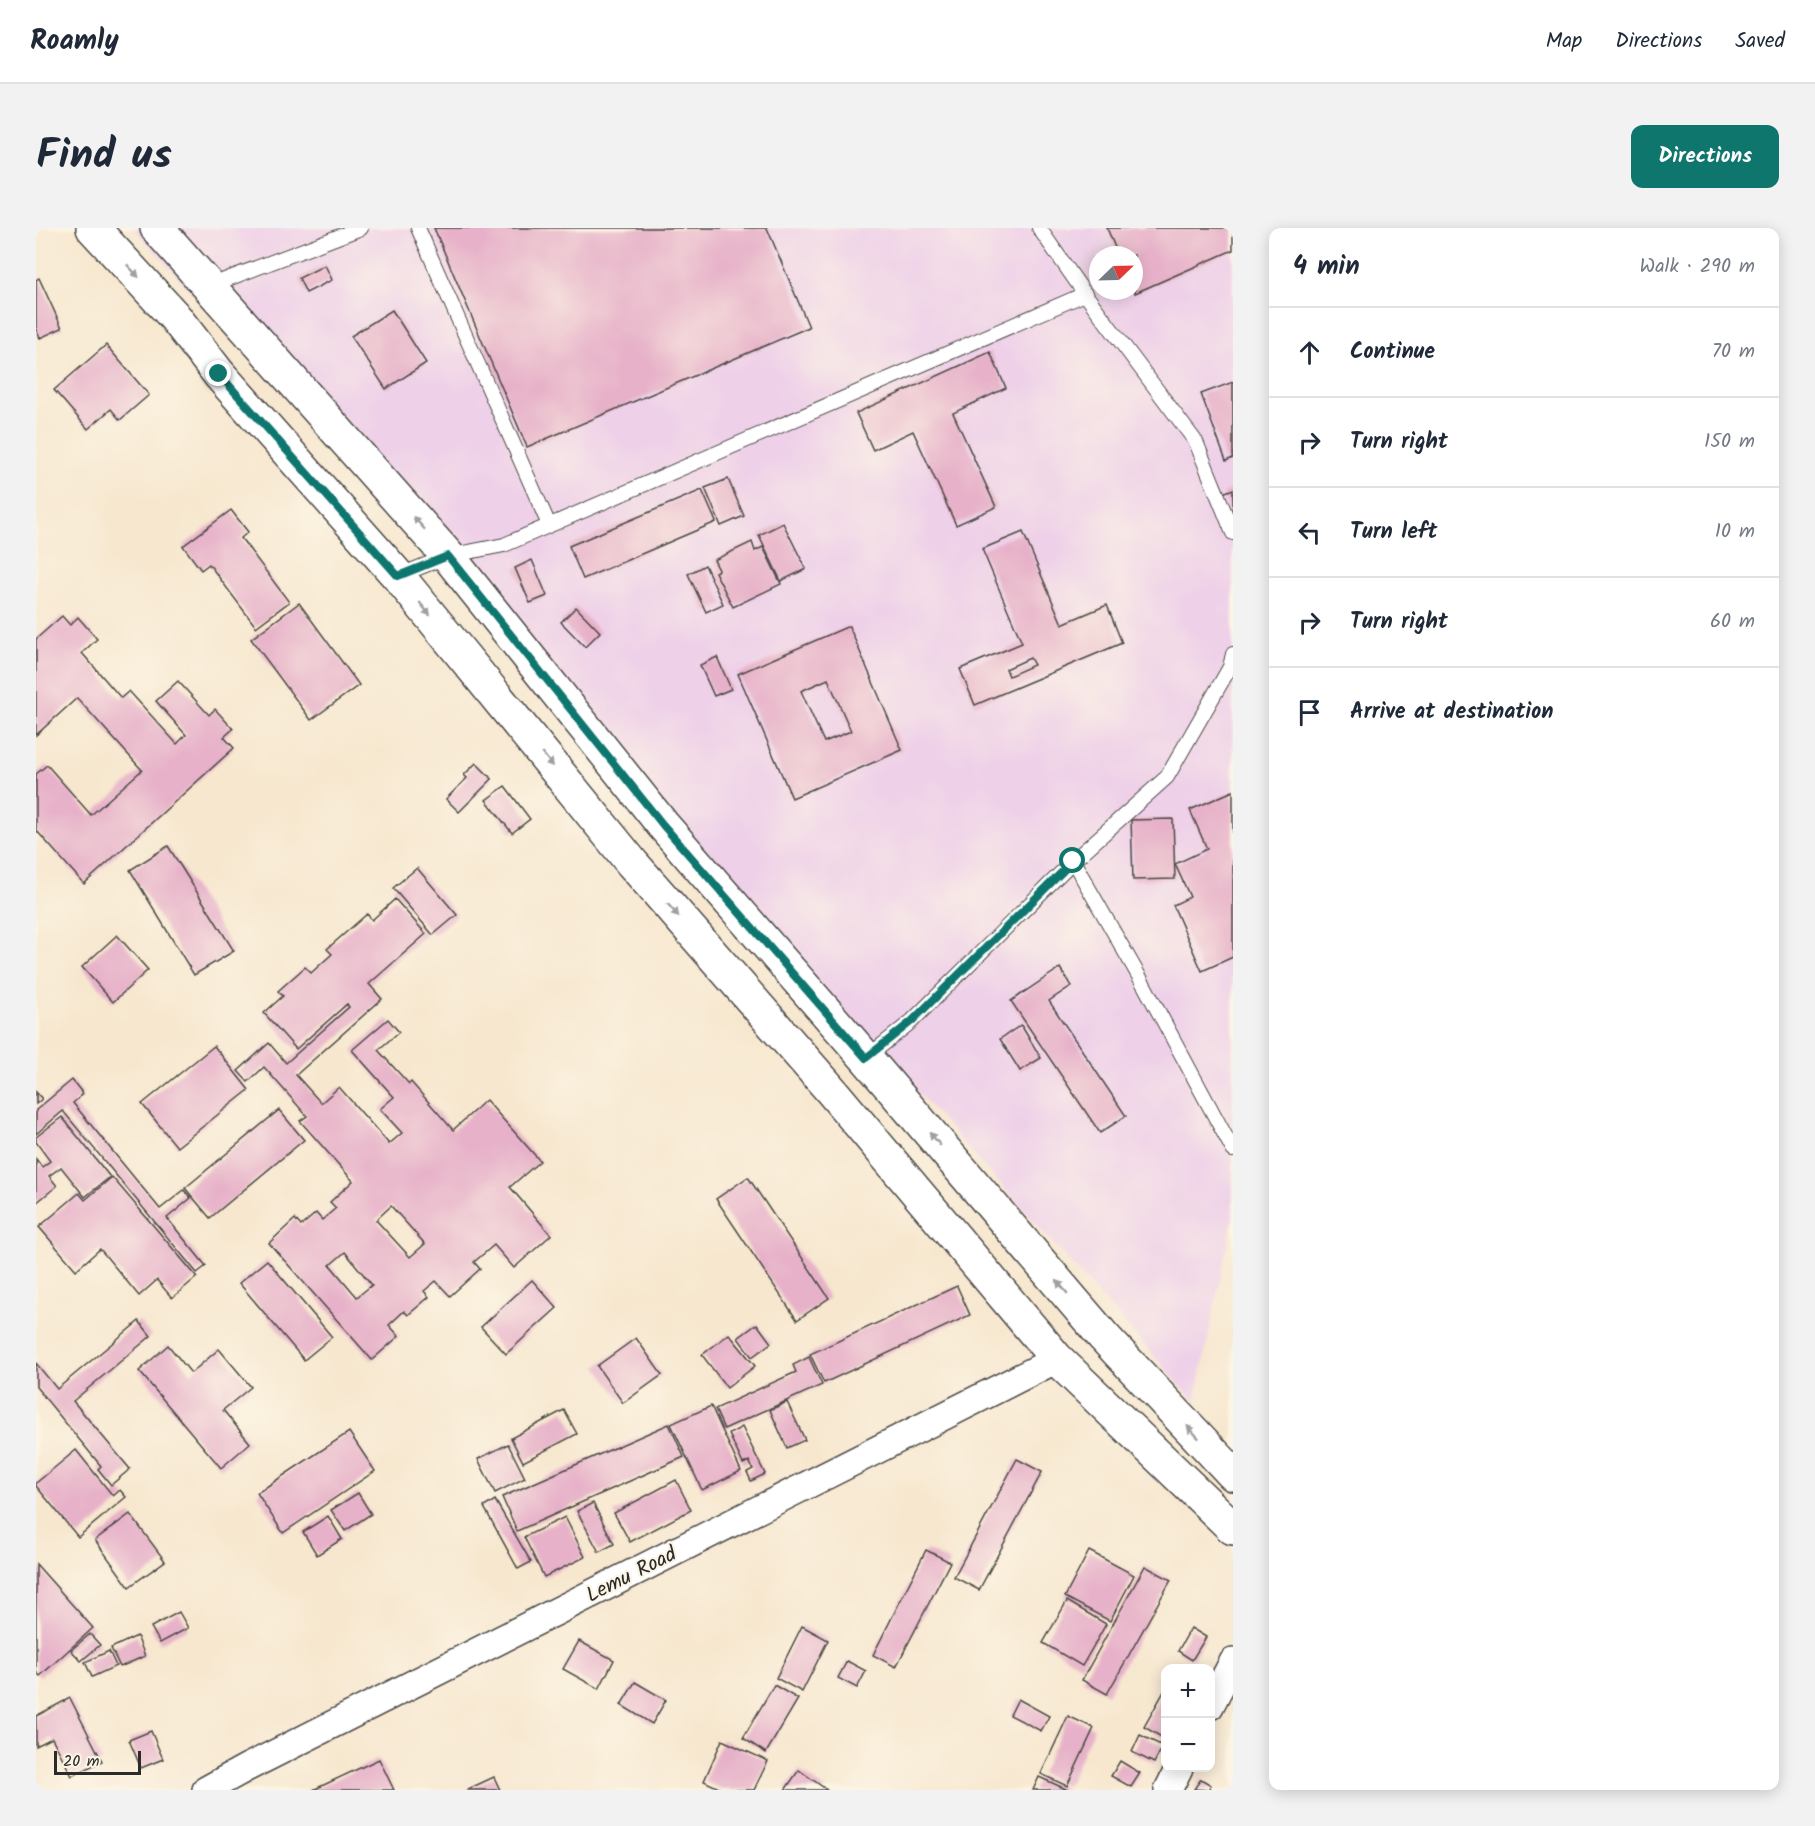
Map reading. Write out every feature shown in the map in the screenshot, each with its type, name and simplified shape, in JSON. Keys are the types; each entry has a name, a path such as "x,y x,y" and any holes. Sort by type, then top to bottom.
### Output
{"street":[{"path":"93,228 174,316 219,374 398,576 632,863 830,1089 1057,1359 1233,1528"},
{"path":"157,228 448,556 663,825 1104,1337 1233,1474"},
{"name":"Lemu Road","path":"206,1790 278,1751 1057,1359"},
{"path":"1215,1696 1233,1662"},
{"path":"1168,1790 1177,1772"}],"lane":[{"path":"208,286 361,228"},
{"path":"418,228 549,525"},
{"path":"1039,228 1085,294 1196,442 1233,533"},
{"path":"398,576 448,556 504,545 1085,294"},
{"path":"866,1058 912,1021 1073,861 1167,777 1230,666 1233,654"},
{"path":"1073,861 1144,985 1233,1150"}],"shaded area":[{"path":"134,228 1233,228 1233,1218 1195,1402 852,1019"}],"building":[{"path":"434,228 767,228 809,327 527,447"},
{"path":"1107,228 1233,228 1233,250 1143,289 1143,246 1114,246"},
{"path":"325,265 332,280 306,293 299,278"},
{"path":"39,278 62,328 40,338 36,329 36,280"},
{"path":"392,310 426,363 386,389 351,336"},
{"path":"106,345 149,395 120,420 111,409 88,429 54,390"},
{"path":"990,352 1006,388 953,413 996,507 956,525 913,431 873,450 856,413"},
{"path":"1233,382 1233,458 1226,461 1201,394"},
{"path":"728,479 744,516 721,526 705,488"},
{"path":"1233,489 1233,518 1223,493"},
{"path":"702,490 716,522 583,579 569,546"},
{"path":"231,510 248,532 241,538 289,602 256,627 209,564 201,570 183,546"},
{"path":"783,523 806,569 781,581 759,535"},
{"path":"1023,532 1062,624 1107,605 1122,643 975,705 960,669 1022,643 982,549","holes":["1030,658 1034,665 1009,676 1006,669"]},
{"path":"752,542 755,551 763,547 781,584 733,607 715,572 719,570 714,560"},
{"path":"532,560 547,596 530,603 515,568"},
{"path":"705,565 723,604 706,612 688,574"},
{"path":"299,603 359,685 311,720 251,639"},
{"path":"576,607 600,632 585,647 561,622"},
{"path":"62,616 70,625 78,617 97,639 82,653 121,698 129,691 177,744 186,735 156,701 178,681 209,715 215,709 233,729 224,737 234,748 84,884 36,830 36,774 47,765 91,815 142,770 77,698 36,735 36,639"},
{"path":"849,626 902,750 792,798 738,674","holes":["828,679 851,731 824,742 801,691"]},
{"path":"717,657 731,689 714,696 700,665"},
{"path":"476,763 492,779 459,812 446,799 467,778 464,775"},
{"path":"505,786 530,819 512,833 486,800"},
{"path":"1233,791 1233,957 1202,971 1173,905 1190,897 1175,864 1207,849 1190,810"},
{"path":"1173,819 1175,879 1133,880 1131,820"},
{"path":"168,846 234,951 194,975 130,870"},
{"path":"417,868 457,915 433,935 393,888"},
{"path":"395,899 426,934 369,984 382,999 296,1075 321,1103 339,1087 389,1144 402,1133 380,1109 394,1097 352,1050 388,1019 399,1032 378,1050 409,1084 411,1082 453,1130 486,1100 540,1161 510,1187 551,1235 514,1268 494,1245 474,1262 480,1269 450,1296 436,1281 424,1291 429,1297 408,1315 404,1311 389,1325 399,1336 372,1360 269,1243 295,1219 301,1226 316,1213 322,1220 336,1208 330,1202 353,1181 300,1121 307,1116 264,1067 248,1082 238,1071 269,1043 286,1063 349,1007 347,1004 296,1049 264,1013 283,996 278,991 305,967 311,973 332,954 327,949 367,914 372,920","holes":["391,1206 425,1244 410,1257 376,1220","345,1252 372,1285 357,1297 330,1265"]},
{"path":"117,935 148,970 113,1002 82,967"},
{"path":"1060,968 1071,986 1049,1001 1126,1116 1100,1133 1011,1001"},
{"path":"1021,1025 1041,1058 1020,1071 1000,1039"},
{"path":"214,1046 249,1090 177,1147 142,1104"},
{"path":"72,1080 83,1094 73,1103 160,1209 184,1190 191,1198 167,1218 206,1266 197,1273 63,1111 36,1134 36,1110"},
{"path":"36,1092 42,1099 36,1104"},
{"path":"279,1110 304,1140 210,1218 185,1188"},
{"path":"62,1117 110,1177 85,1197 61,1167 49,1176 57,1186 36,1203 36,1159 42,1167 50,1161 36,1142 36,1137"},
{"path":"112,1177 197,1277 172,1298 157,1280 139,1296 100,1249 76,1270 39,1227 79,1193 85,1200"},
{"path":"748,1177 829,1298 797,1320 716,1199"},
{"path":"267,1260 332,1337 304,1360 239,1283"},
{"path":"532,1280 557,1308 506,1354 481,1327"},
{"path":"957,1286 970,1315 824,1383 810,1354"},
{"path":"139,1321 151,1336 73,1401 130,1469 111,1485 98,1469 101,1466 36,1387 36,1363 57,1389"},
{"path":"757,1324 771,1343 752,1357 738,1338"},
{"path":"729,1334 755,1366 727,1388 702,1355"},
{"path":"636,1338 662,1375 623,1403 597,1366"},
{"path":"168,1345 191,1373 219,1349 251,1387 223,1410 250,1443 221,1468 139,1371"},
{"path":"809,1357 822,1385 724,1429 715,1409 796,1372 793,1365"},
{"path":"787,1402 805,1440 787,1448 770,1410"},
{"path":"711,1406 741,1471 702,1490 671,1424"},
{"path":"564,1410 577,1434 523,1462 511,1438"},
{"path":"669,1424 684,1457 517,1531 502,1497"},
{"path":"742,1427 765,1474 751,1481 747,1472 753,1469 749,1461 743,1464 729,1434"},
{"path":"349,1432 375,1471 283,1533 257,1493"},
{"path":"508,1444 525,1478 495,1493 478,1459"},
{"path":"76,1450 113,1496 120,1490 126,1497 78,1537 36,1486 36,1483"},
{"path":"1017,1459 1042,1472 979,1590 954,1577"},
{"path":"676,1480 691,1510 630,1542 614,1513"},
{"path":"358,1493 371,1514 345,1531 331,1510"},
{"path":"495,1500 531,1562 518,1569 484,1507"},
{"path":"593,1503 614,1544 599,1552 577,1511"},
{"path":"130,1514 165,1561 129,1587 95,1540"},
{"path":"328,1516 342,1539 317,1555 303,1532"},
{"path":"565,1517 585,1557 544,1577 524,1537"},
{"path":"926,1550 950,1562 896,1667 873,1655"},
{"path":"1089,1551 1134,1575 1110,1621 1065,1597"},
{"path":"36,1564 93,1628 40,1676 36,1672"},
{"path":"1145,1566 1171,1580 1107,1694 1082,1680"},
{"path":"1067,1601 1106,1624 1082,1666 1043,1643"},
{"path":"179,1612 188,1628 160,1643 151,1627"},
{"path":"802,1626 828,1640 802,1692 776,1678"},
{"path":"1191,1628 1206,1637 1192,1660 1178,1651"},
{"path":"90,1634 100,1645 81,1661 71,1650"},
{"path":"137,1636 145,1656 120,1667 111,1648"},
{"path":"579,1641 614,1660 599,1689 563,1669"},
{"path":"109,1651 116,1666 92,1677 85,1662"},
{"path":"847,1661 866,1671 857,1688 838,1678"},
{"path":"635,1682 666,1700 652,1724 621,1705"},
{"path":"774,1685 798,1699 766,1753 743,1738"},
{"path":"1161,1697 1161,1737 1144,1727"},
{"path":"70,1698 102,1761 72,1776 52,1738 36,1746 36,1716"},
{"path":"1018,1699 1049,1716 1041,1731 1010,1715"},
{"path":"1068,1716 1094,1728 1067,1786 1041,1774"},
{"path":"151,1731 163,1759 141,1768 129,1740"},
{"path":"1140,1735 1161,1745 1154,1763 1132,1752"},
{"path":"722,1740 768,1761 754,1790 723,1790 704,1781"},
{"path":"379,1759 394,1790 313,1790"},
{"path":"1120,1761 1140,1773 1131,1787 1111,1776"},
{"path":"799,1770 827,1790 785,1790"},
{"path":"494,1777 500,1790 466,1790"},
{"path":"1039,1777 1068,1790 1033,1790"},
{"path":"1201,1779 1211,1785 1208,1790 1194,1789"}],"route":[{"path":"219,374 398,576 448,556 663,825 866,1058 912,1021 1073,861"}]}
